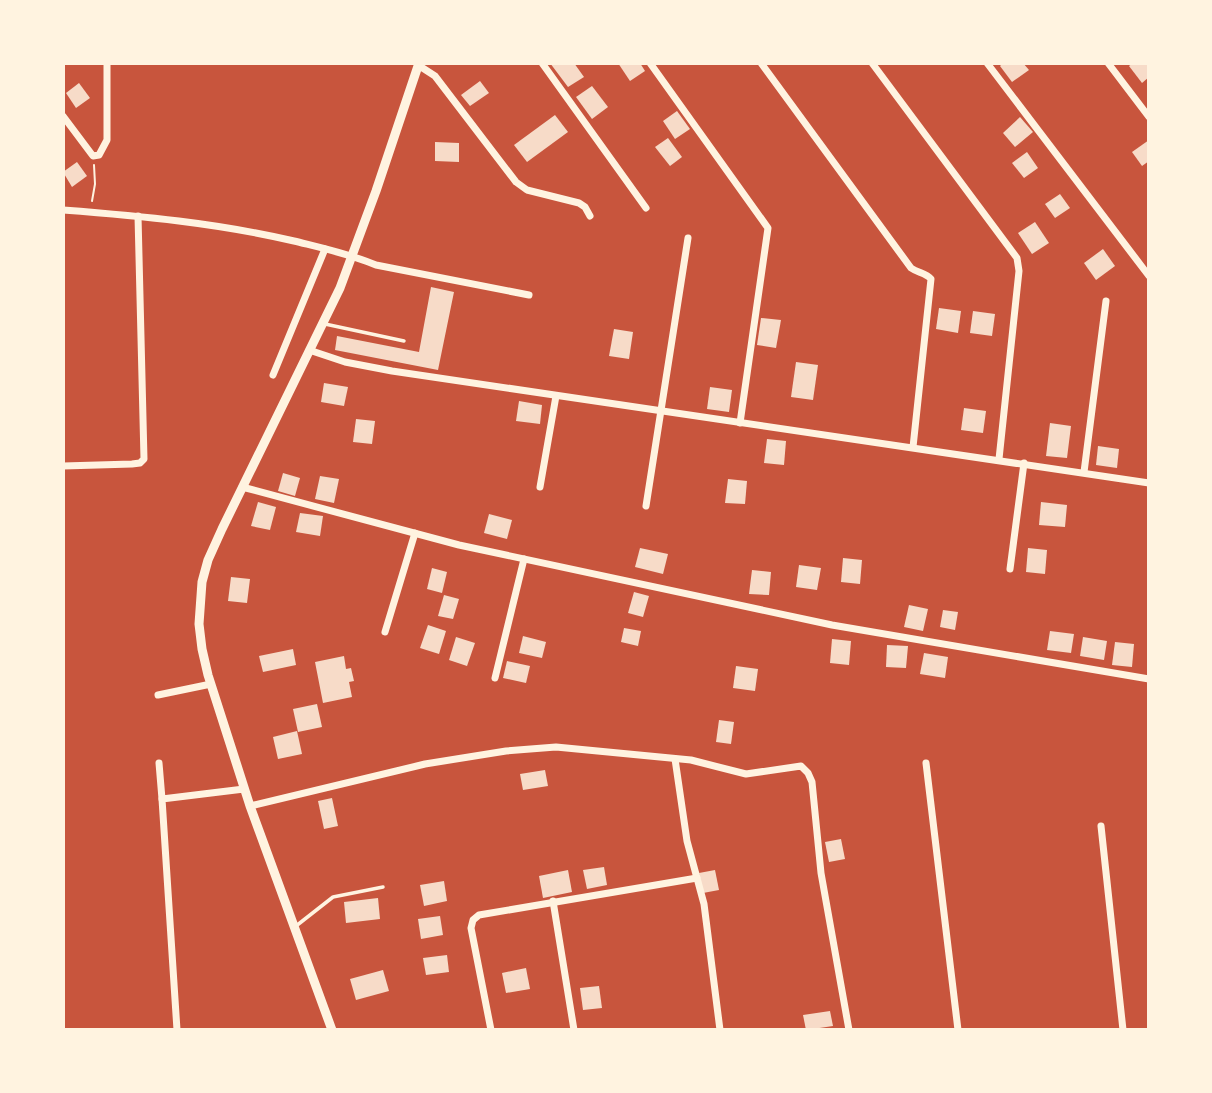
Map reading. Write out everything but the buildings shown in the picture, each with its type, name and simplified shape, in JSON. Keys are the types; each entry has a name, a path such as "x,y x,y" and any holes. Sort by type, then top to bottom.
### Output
{"street":[{"path":"63,116 93,156 99,155 107,140 107,63"},
{"path":"542,63 646,208"},
{"path":"650,63 768,228 740,423"},
{"path":"761,63 911,268 918,273 927,274 932,279 914,447"},
{"path":"872,63 1017,258 1019,271 999,459"},
{"path":"987,63 1149,276"},
{"path":"1108,63 1149,117"},
{"path":"332,1030 244,789 211,684 199,624 202,582 217,539 323,323 353,255 419,64 435,76 516,183 527,190 579,203 590,216"},
{"path":"63,210 138,216 253,232 353,255 376,265 529,295"},
{"path":"63,466 132,464 140,463 144,459 138,216"},
{"path":"646,506 688,238"},
{"path":"273,375 325,249"},
{"path":"1084,472 1106,301"},
{"path":"309,350 345,362 392,371 1149,483"},
{"path":"540,487 556,396"},
{"path":"1010,569 1024,463"},
{"path":"242,487 524,559 832,625 1149,680"},
{"path":"385,632 415,533"},
{"path":"495,678 524,559"},
{"path":"158,695 211,684"},
{"path":"250,806 425,764 506,751 556,747 691,760 746,774 801,766 812,782 821,873 849,1030"},
{"path":"675,759 687,841 704,904 720,1030"},
{"path":"159,763 177,1030"},
{"path":"926,763 958,1030"},
{"path":"162,799 244,789"},
{"path":"1101,826 1124,1030"},
{"path":"491,1030 471,929 473,920 489,912 697,878"},
{"path":"553,901 573,1030"}],"lane":[{"path":"323,323 404,341"},
{"path":"294,927 333,897 383,887"}],"path":[{"path":"90,212 95,184 93,156"}]}
